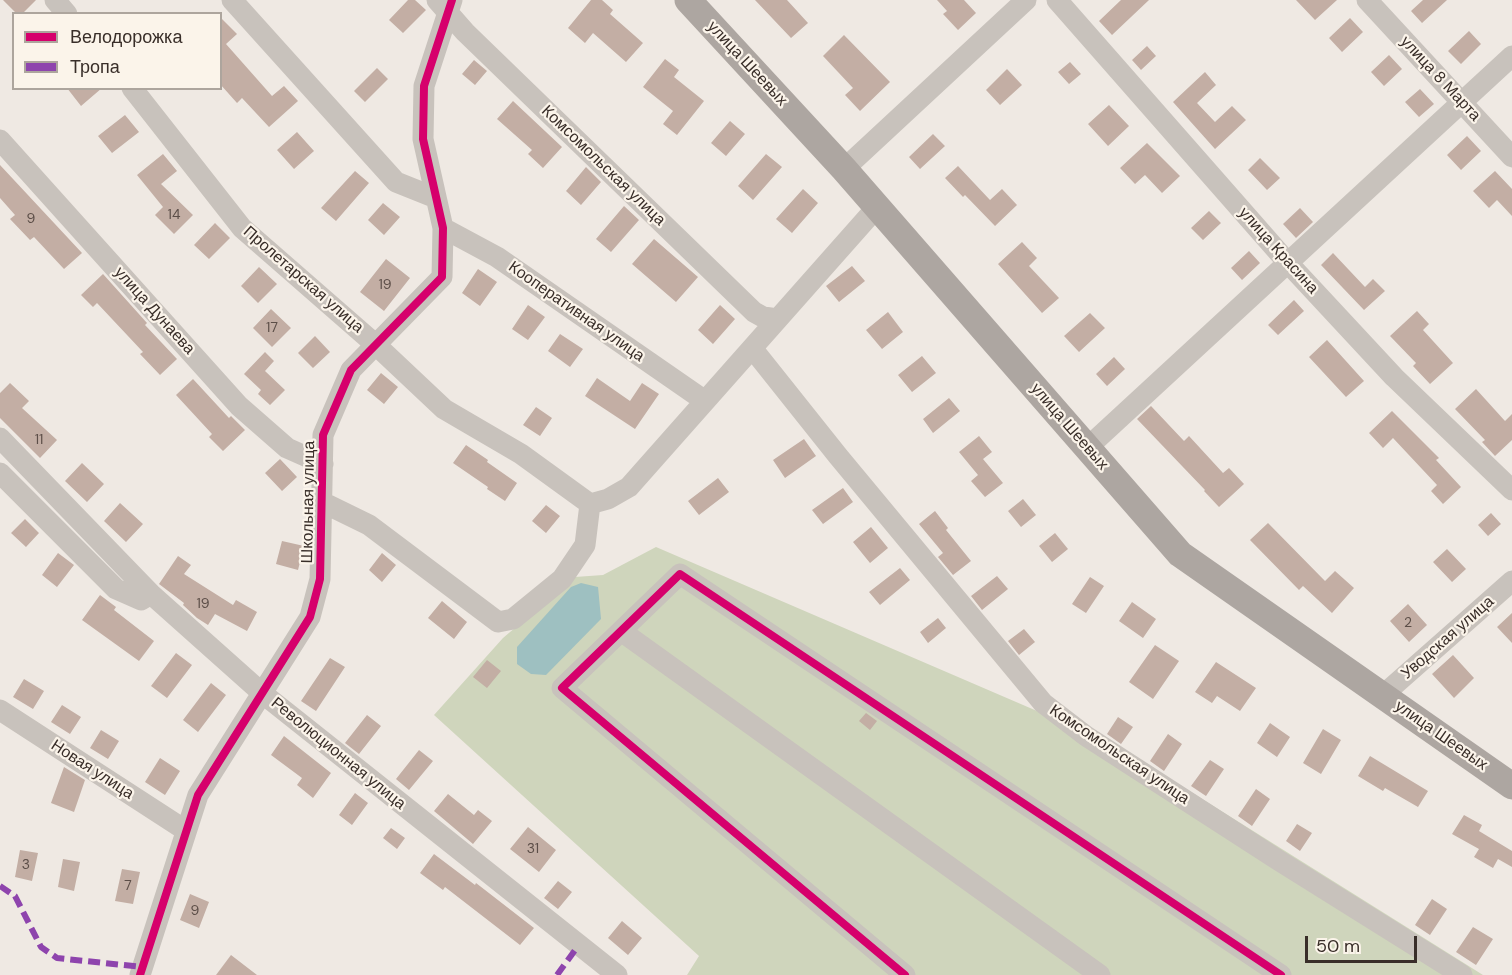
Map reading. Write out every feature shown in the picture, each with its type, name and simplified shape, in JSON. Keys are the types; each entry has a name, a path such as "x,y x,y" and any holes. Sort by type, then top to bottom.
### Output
{"main road":[{"name":"улица Шеевых","path":"688,0 844,169 1180,554 1512,786"}],"street":[{"path":"55,0 65,12"},
{"path":"232,0 396,182 436,198"},
{"path":"844,169 1026,0"},
{"name":"улица Красина","path":"1056,0 1288,263 1394,377 1512,490"},
{"name":"улица 8 Марта","path":"1367,0 1512,157"},
{"name":"Школьная улица","path":"145,972 185,830 198,795 310,617 320,579 323,435 351,370 442,277 442,228 423,139 424,86 446,4"},
{"name":"Комсомольская улица","path":"446,4 465,32 754,312 763,317 778,319"},
{"path":"1088,448 1512,56"},
{"name":"Пролетарская улица","path":"134,90 242,228 376,345 444,409 521,454 590,504"},
{"name":"улица Дунаева","path":"0,140 239,406 287,448 323,464"},
{"path":"322,502 369,525 498,622 513,619 562,579 585,545 590,504 608,499 629,487 877,207"},
{"name":"Кооперативная улица","path":"442,228 497,257 705,401"},
{"name":"Комсомольская улица","path":"752,348 838,456 1043,703 1086,736 1462,975"},
{"name":"Революционная улица","path":"0,438 151,594 262,693 616,975"},
{"path":"0,473 116,590 141,600 151,594"},
{"path":"905,975 562,688 680,574 1281,975"},
{"name":"Уводская улица","path":"1383,695 1512,581"},
{"path":"621,631 1100,975"},
{"name":"Новая улица","path":"0,710 185,830"}],"green space":[{"path":"656,547 1116,745 1483,975 687,975 699,956 434,715 503,638 575,577 603,575"}],"water":[{"path":"581,583 598,587 601,619 546,675 531,674 517,664 517,647 571,587"}],"building":[{"path":"3,0 36,0 24,12 15,12"},
{"path":"408,0 415,0 426,10 403,33 389,20"},
{"path":"591,0 602,0 613,10 610,14 643,43 626,62 593,33 585,43 568,28"},
{"path":"755,0 787,0 808,23 791,38"},
{"path":"937,0 964,0 976,13 958,30 943,14 947,11"},
{"path":"1121,0 1149,0 1112,35 1099,21"},
{"path":"1296,0 1337,0 1315,20"},
{"path":"1423,0 1447,0 1422,23 1411,11"},
{"path":"1350,18 1363,32 1342,52 1329,38"},
{"path":"222,19 237,34 226,44 272,96 284,86 298,101 269,127 242,98 237,103 222,86"},
{"path":"1469,31 1481,44 1461,64 1448,51"},
{"path":"844,35 890,82 860,111 845,95 853,88 823,56"},
{"path":"1147,46 1156,56 1141,70 1132,60"},
{"path":"1389,55 1402,69 1384,86 1371,72"},
{"path":"665,59 679,70 674,77 704,101 677,135 663,124 673,111 643,87"},
{"path":"474,60 487,71 475,85 462,74"},
{"path":"1070,62 1081,74 1069,84 1058,72"},
{"path":"377,68 388,79 365,102 354,91"},
{"path":"1007,69 1022,85 1000,105 986,90"},
{"path":"1205,72 1216,85 1197,103 1215,122 1232,106 1246,120 1215,149 1173,102"},
{"path":"1420,89 1434,104 1419,117 1405,102"},
{"path":"69,90 100,90 81,106"},
{"path":"513,101 562,147 543,168 528,154 532,150 497,119"},
{"path":"1109,105 1129,126 1108,146 1088,124"},
{"path":"125,115 139,132 112,153 98,136"},
{"path":"730,121 745,134 726,156 711,143"},
{"path":"297,132 314,151 294,169 277,150"},
{"path":"933,134 945,146 920,169 909,157"},
{"path":"1467,136 1481,151 1461,170 1447,155"},
{"path":"1147,143 1180,176 1162,193 1145,175 1135,184 1120,168"},
{"path":"163,154 177,171 161,184 193,215 174,234 155,215 163,207 137,175"},
{"path":"766,154 782,167 753,200 738,186"},
{"path":"1260,158 1280,178 1267,190 1248,170"},
{"path":"0,165 82,253 64,269 34,237 30,240 10,219 15,215 0,198"},
{"path":"958,166 990,200 1002,189 1017,205 995,226 945,178"},
{"path":"586,167 601,182 581,205 566,191"},
{"path":"355,171 369,183 336,221 321,208"},
{"path":"1495,171 1512,189 1512,216 1497,200 1489,208 1473,191"},
{"path":"803,189 818,203 792,233 776,219"},
{"path":"383,203 400,217 384,235 368,220"},
{"path":"624,206 639,220 611,252 596,239"},
{"path":"1300,208 1313,222 1296,238 1283,224"},
{"path":"1209,211 1221,223 1203,240 1191,228"},
{"path":"215,223 230,238 209,259 194,245"},
{"path":"654,239 698,277 676,302 632,264"},
{"path":"1022,242 1037,258 1029,266 1059,298 1042,313 998,264"},
{"path":"1249,251 1260,263 1242,280 1231,268"},
{"path":"1333,253 1365,287 1373,279 1385,291 1364,310 1321,265"},
{"path":"386,259 410,278 384,311 360,292"},
{"path":"852,266 865,281 839,302 826,286"},
{"path":"259,267 277,284 258,303 241,286"},
{"path":"478,269 497,282 480,306 462,293"},
{"path":"103,274 147,323 145,325 177,359 160,375 140,354 143,352 97,303 93,307 81,295"},
{"path":"1294,300 1304,311 1278,335 1268,325"},
{"path":"528,305 545,317 528,340 512,329"},
{"path":"720,305 735,319 713,344 698,330"},
{"path":"271,309 291,328 272,347 253,328"},
{"path":"1417,311 1429,324 1423,330 1453,363 1430,384 1413,366 1416,363 1390,336"},
{"path":"888,312 903,332 882,349 866,330"},
{"path":"1090,313 1105,328 1079,352 1064,336"},
{"path":"560,334 583,349 570,367 548,351"},
{"path":"315,336 330,352 313,368 298,353"},
{"path":"1327,340 1364,381 1346,397 1309,357"},
{"path":"265,352 274,361 265,371 285,390 270,405 258,394 261,390 244,374"},
{"path":"922,356 936,373 912,392 898,375"},
{"path":"1114,357 1125,369 1107,386 1096,374"},
{"path":"381,373 398,387 384,404 367,390"},
{"path":"597,378 630,401 642,383 659,394 635,429 585,396"},
{"path":"193,379 229,418 231,416 245,430 223,451 209,437 212,434 176,395"},
{"path":"10,383 29,401 22,408 57,440 40,458 0,418 0,393"},
{"path":"1476,389 1505,421 1512,414 1512,440 1495,456 1482,442 1485,440 1455,409"},
{"path":"949,398 960,411 933,433 923,419"},
{"path":"1151,406 1184,441 1189,436 1223,473 1229,468 1244,484 1219,507 1137,419"},
{"path":"536,407 552,418 540,436 523,425"},
{"path":"1392,411 1439,458 1436,460 1461,487 1443,504 1431,491 1437,485 1393,438 1383,448 1369,433"},
{"path":"979,436 992,452 983,459 1003,483 985,497 971,481 978,475 959,452"},
{"path":"804,439 816,456 785,478 773,460"},
{"path":"466,445 517,483 505,501 453,463"},
{"path":"280,459 297,477 282,491 265,473"},
{"path":"82,463 104,484 87,502 65,481"},
{"path":"718,478 729,492 699,515 688,501"},
{"path":"843,488 853,502 823,524 812,510"},
{"path":"1023,499 1036,515 1021,527 1008,511"},
{"path":"120,503 143,524 126,542 104,521"},
{"path":"546,505 560,516 546,533 532,521"},
{"path":"935,511 948,528 946,530 971,561 953,575 938,557 943,553 919,524"},
{"path":"1491,513 1501,524 1488,536 1478,525"},
{"path":"25,519 39,533 26,547 11,533"},
{"path":"1268,523 1325,581 1335,571 1354,588 1332,613 1303,586 1299,590 1250,540"},
{"path":"871,527 888,548 870,563 853,542"},
{"path":"1055,533 1068,549 1052,562 1039,546"},
{"path":"282,541 304,546 298,570 276,564"},
{"path":"1447,549 1466,569 1452,582 1433,562"},
{"path":"58,553 74,565 57,587 42,575"},
{"path":"382,553 396,565 382,582 369,570"},
{"path":"178,556 191,565 184,574 233,605 236,600 257,612 247,631 215,614 208,625 159,584"},
{"path":"900,568 910,580 880,605 869,592"},
{"path":"997,576 1008,589 982,610 971,596"},
{"path":"1090,577 1104,586 1086,613 1072,604"},
{"path":"100,595 116,607 114,610 154,641 139,661 82,620"},
{"path":"442,601 467,622 454,639 428,618"},
{"path":"1132,602 1156,619 1143,638 1119,621"},
{"path":"1408,604 1427,625 1409,642 1390,621"},
{"path":"1512,613 1512,643 1497,627"},
{"path":"938,618 946,628 928,643 920,632"},
{"path":"1024,629 1035,642 1019,655 1008,641"},
{"path":"1155,645 1179,661 1153,699 1129,682"},
{"path":"176,653 192,665 167,698 151,686"},
{"path":"1453,655 1474,678 1454,698 1432,674"},
{"path":"330,658 345,667 316,711 301,701"},
{"path":"487,660 501,671 487,688 473,677"},
{"path":"1216,662 1256,688 1240,711 1217,696 1212,703 1195,692"},
{"path":"24,679 44,691 33,709 13,697"},
{"path":"211,683 226,695 198,732 183,720"},
{"path":"62,705 81,717 70,734 51,722"},
{"path":"866,713 877,721 870,730 859,721"},
{"path":"367,715 381,726 359,754 345,743"},
{"path":"1118,717 1133,727 1121,744 1107,734"},
{"path":"1270,723 1290,737 1277,757 1257,743"},
{"path":"1323,729 1341,740 1321,774 1303,763"},
{"path":"101,730 119,741 108,759 90,748"},
{"path":"1168,734 1182,744 1164,771 1150,761"},
{"path":"284,736 331,773 313,798 297,785 302,778 271,755"},
{"path":"419,750 433,761 409,790 396,779"},
{"path":"1370,756 1428,791 1418,807 1385,788 1383,791 1358,776"},
{"path":"160,758 180,771 165,795 145,782"},
{"path":"1210,760 1224,769 1206,796 1191,786"},
{"path":"64,767 85,780 74,812 51,803"},
{"path":"1256,789 1270,799 1252,826 1238,816"},
{"path":"355,793 368,803 352,825 339,815"},
{"path":"448,794 474,815 478,810 492,821 473,844 434,811"},
{"path":"1464,815 1482,825 1479,831 1512,851 1512,867 1498,859 1493,868 1474,857 1479,849 1452,834"},
{"path":"1297,824 1312,833 1300,851 1286,841"},
{"path":"528,827 556,850 539,872 510,849"},
{"path":"391,828 405,838 397,849 383,838"},
{"path":"20,850 38,853 32,881 15,877"},
{"path":"434,854 534,928 520,945 445,887 443,890 420,873"},
{"path":"63,859 80,862 74,891 58,887"},
{"path":"122,869 140,872 133,904 115,901"},
{"path":"558,881 572,892 558,909 544,898"},
{"path":"190,894 209,902 199,928 180,920"},
{"path":"1432,899 1447,909 1430,935 1415,925"},
{"path":"622,921 642,938 628,955 608,938"},
{"path":"1473,927 1493,939 1476,965 1456,952"},
{"path":"231,955 257,975 216,975"}],"marked path":[{"path":"0,886 15,896 41,947 57,958 142,967"},
{"path":"557,975 578,946"}],"cycle path":[{"path":"140,975 198,795 310,617 320,579 323,435 351,370 442,277 443,228 423,139 424,86 452,0"},
{"path":"905,975 562,688 680,574 1281,975"}]}
